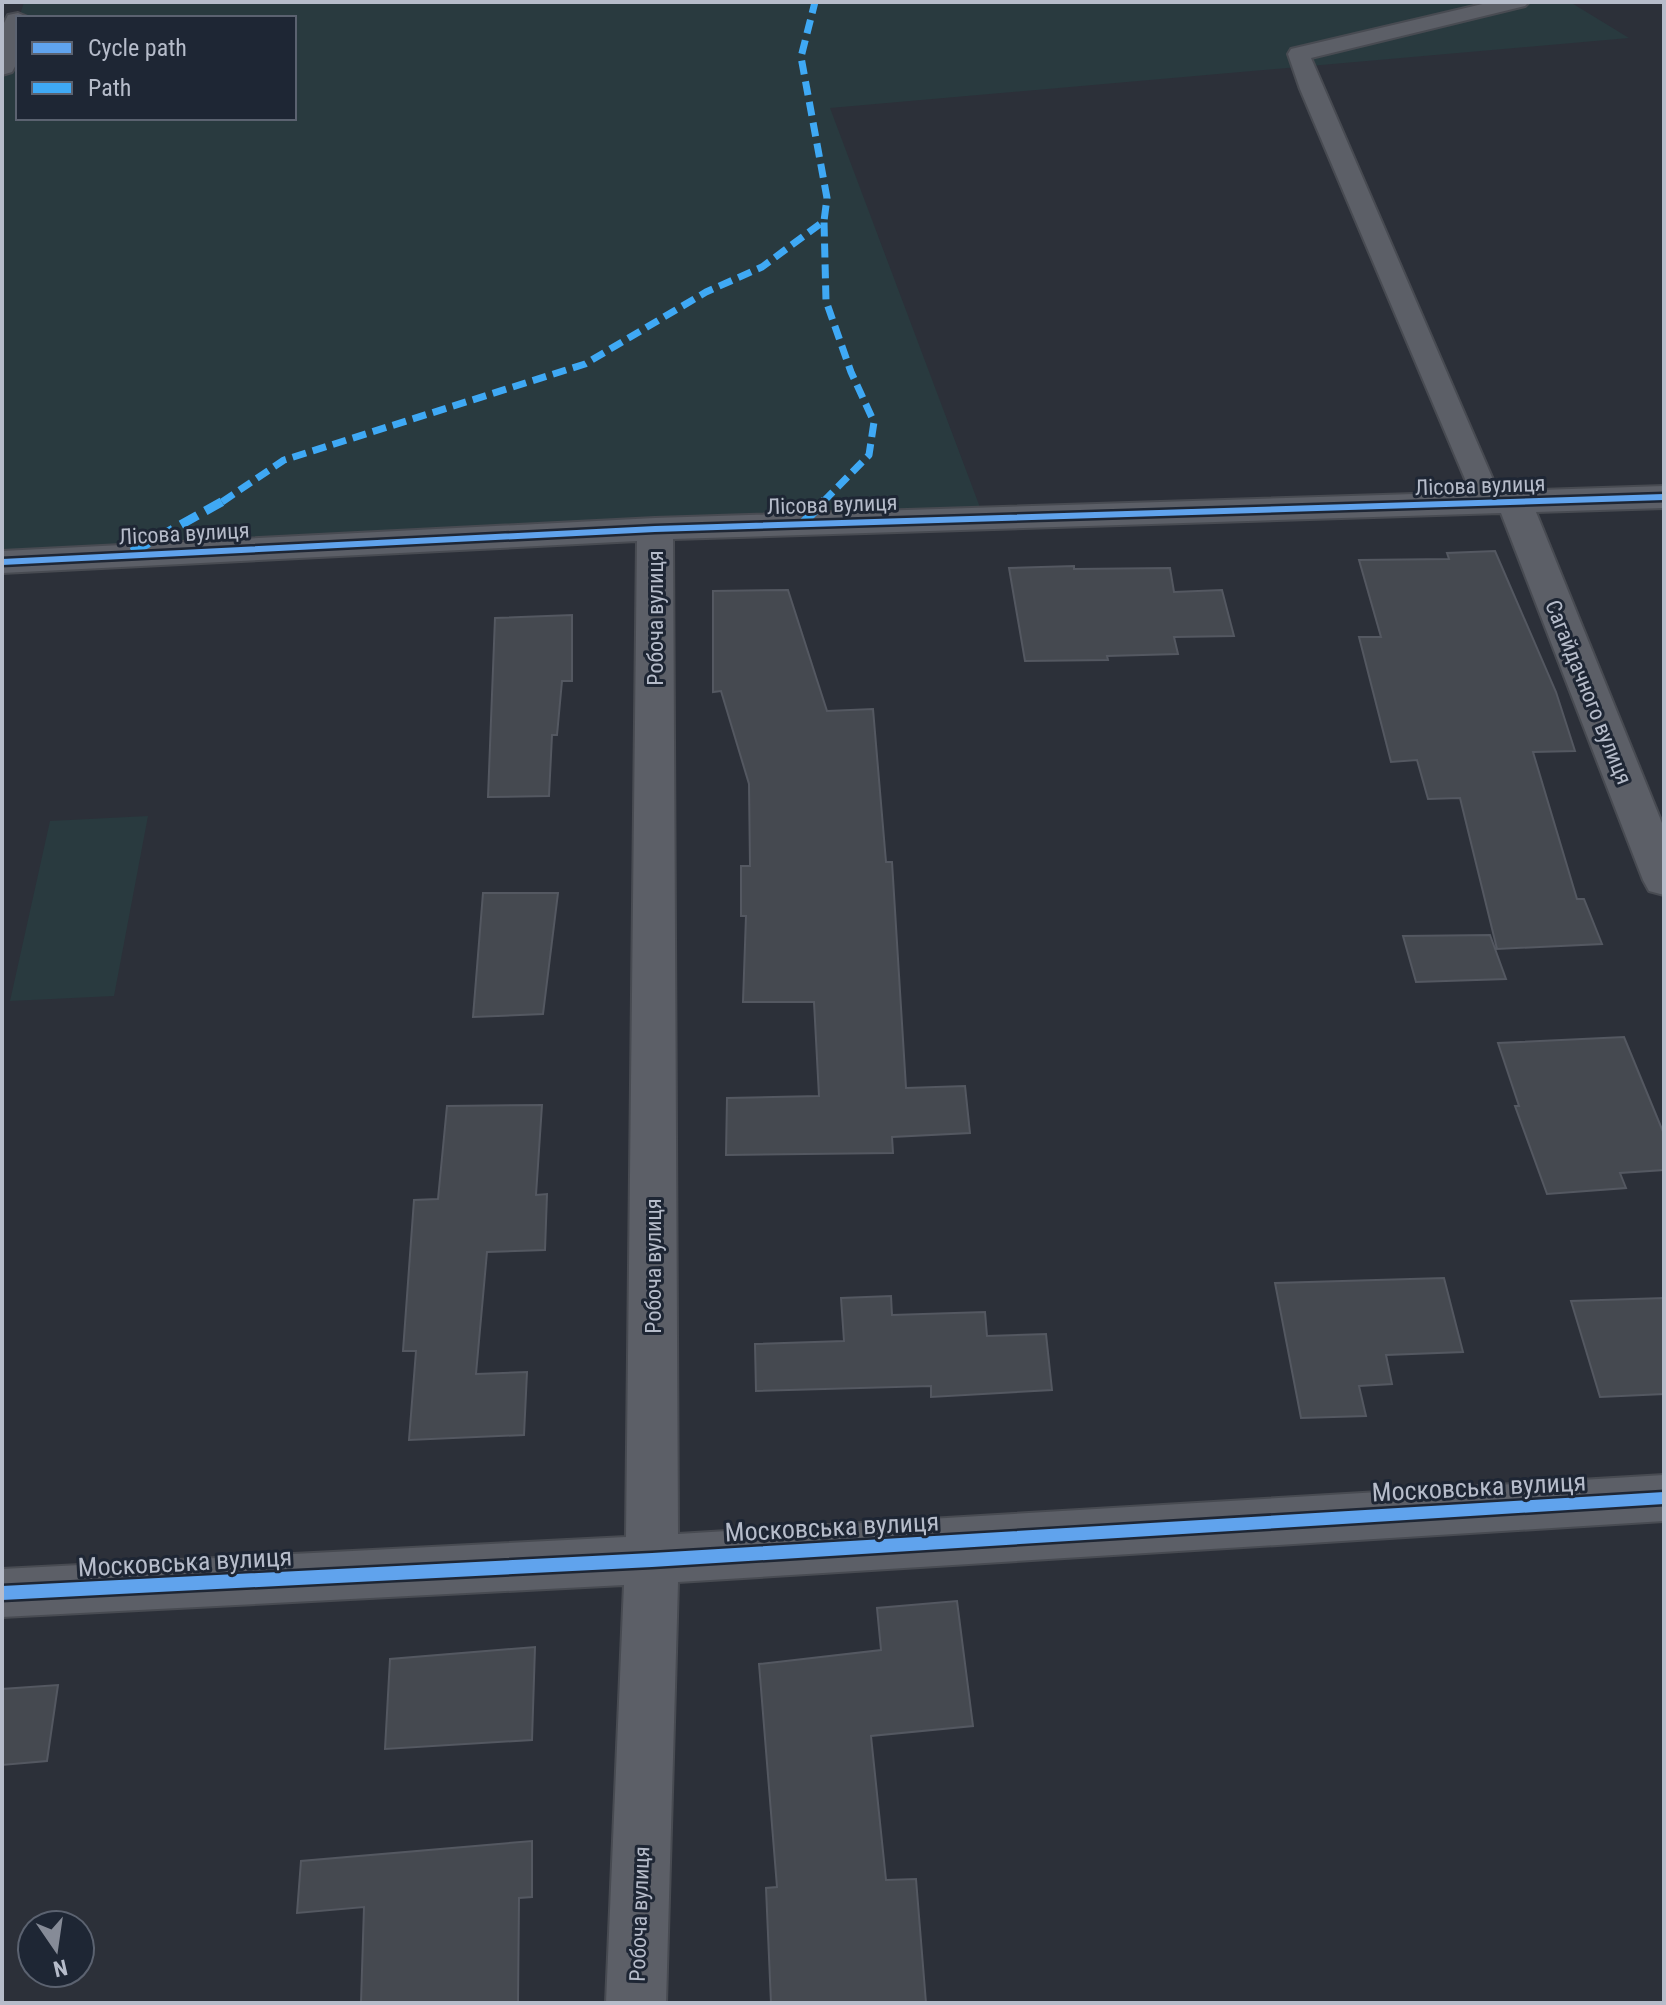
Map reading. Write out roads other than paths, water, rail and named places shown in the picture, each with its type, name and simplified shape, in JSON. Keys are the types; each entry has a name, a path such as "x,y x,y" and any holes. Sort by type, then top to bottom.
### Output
{"street":[{"path":"2,66 16,26"},
{"name":"Лісова вулиця","path":"2,562 655,529 1664,497"},
{"name":"Сагайдачного вулиця","path":"1502,504 1664,880"},
{"name":"Робоча вулиця","path":"636,2003 652,1560 655,529"},
{"name":"Московська вулиця","path":"2,1593 652,1560 1664,1498"}],"lane":[{"path":"1502,504 1311,89 1299,54 1518,2"}]}
